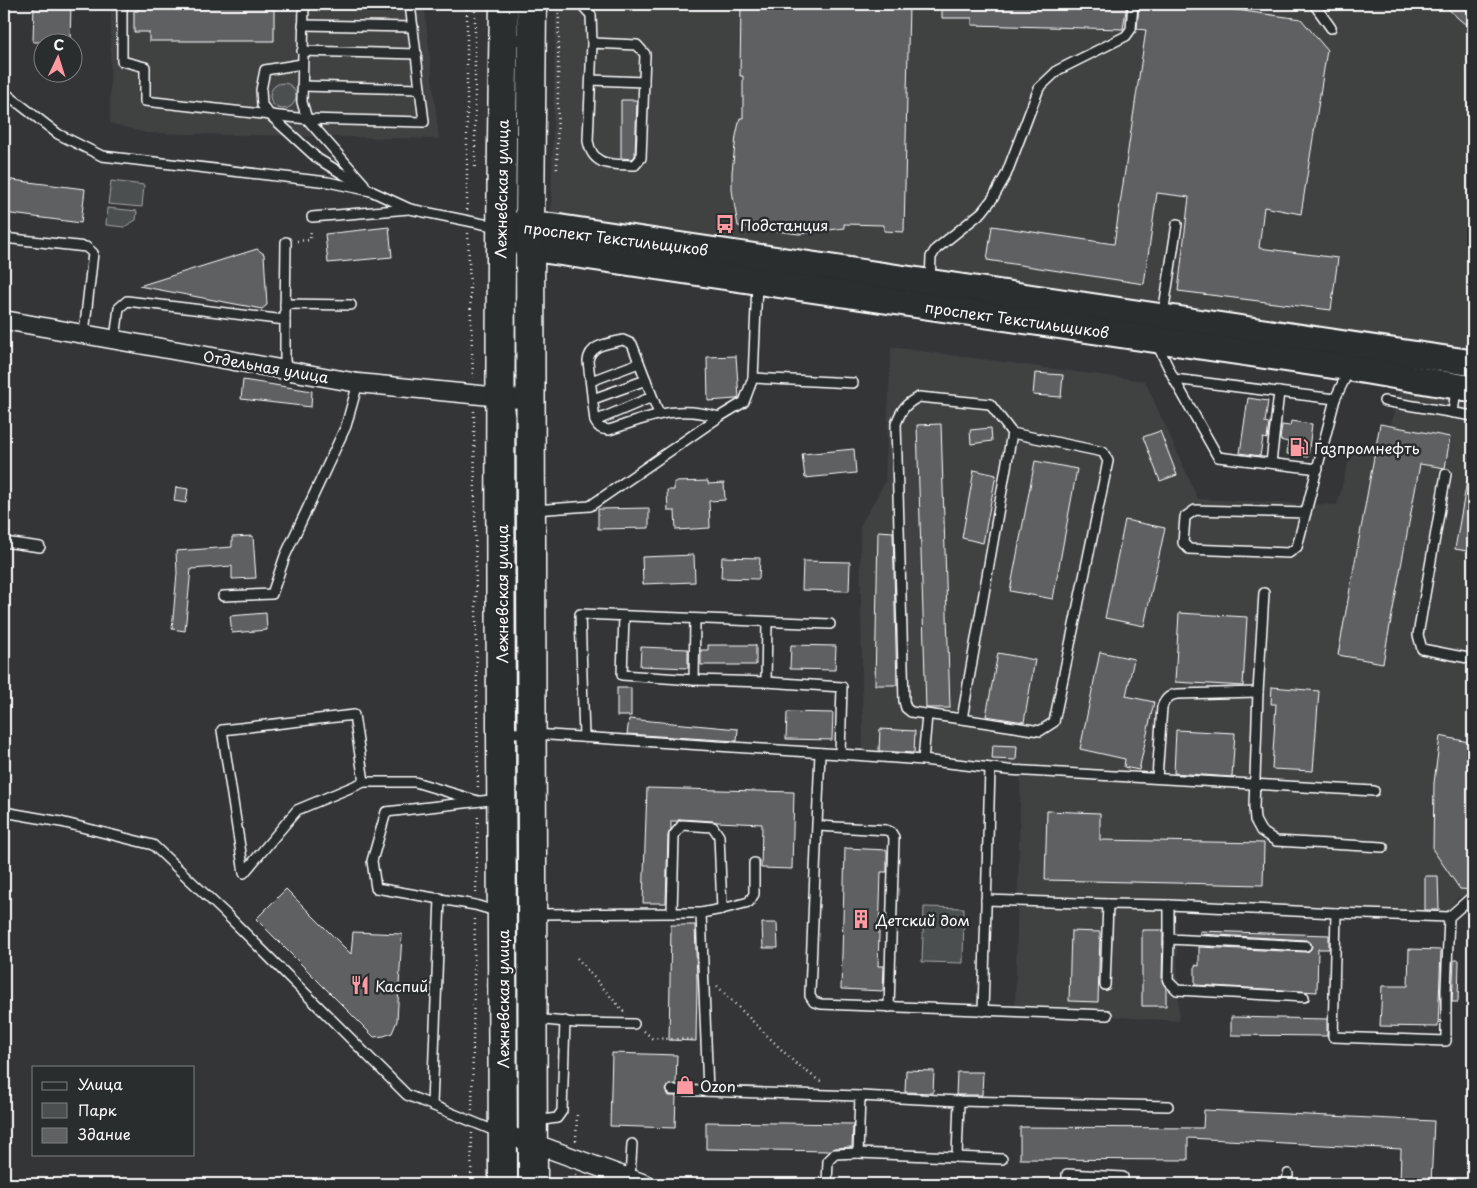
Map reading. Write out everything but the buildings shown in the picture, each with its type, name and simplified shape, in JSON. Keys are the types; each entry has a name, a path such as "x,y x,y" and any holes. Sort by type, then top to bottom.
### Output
{"highway":[{"name":"Лежневская улица","path":"502,1184 502,913 490,800 501,732 502,399 500,228 504,4"},
{"name":"Лежневская улица","path":"532,4 530,236 533,1184"}],"main road":[{"name":"проспект Текстильщиков","path":"500,228 530,236 758,281 1473,363"},
{"name":"проспект Текстильщиков","path":"530,236 930,282 1350,368 1465,387"}],"street":[{"name":"Отдельная улица","path":"4,320 358,382 502,399 531,400"},
{"path":"502,1134 533,1132 638,1182"}],"lane":[{"path":"122,4 122,61 145,67 145,101 307,119 424,122 410,4"},
{"path":"304,4 302,102 307,119 371,191"},
{"path":"581,4 591,15 590,148 597,159 605,163 635,165 641,158 645,54 637,45 592,44"},
{"path":"930,282 931,257 936,249 982,212 1002,183 1020,143 1039,88 1058,70 1126,36 1131,29 1133,4"},
{"path":"1314,4 1332,28"},
{"path":"303,25 413,27"},
{"path":"302,51 416,54"},
{"path":"302,64 265,70 261,90 262,105 270,115 318,159 371,191 410,209 500,228"},
{"path":"591,80 644,82"},
{"path":"302,86 420,89"},
{"path":"4,92 58,134 102,156 328,182 371,191"},
{"path":"312,217 410,209"},
{"path":"1177,224 1159,328 1174,379 1218,457 1318,469"},
{"path":"4,238 86,247 92,253 84,334"},
{"path":"285,369 286,242"},
{"path":"532,510 590,506 719,416 744,402 753,378 758,281"},
{"path":"115,339 119,308 127,301 285,320"},
{"path":"285,304 351,305"},
{"path":"659,414 632,344 622,340 595,348 589,354 588,361 595,420 597,426 602,430 609,430 659,414 680,410 719,416"},
{"path":"591,381 639,363"},
{"path":"1306,512 1194,510 1185,517 1183,543 1189,549 1289,553 1297,547 1318,469 1335,399 1350,368"},
{"path":"753,378 853,383"},
{"path":"1174,379 1335,399"},
{"path":"593,399 646,380"},
{"path":"223,596 272,594 285,556 346,426 358,382"},
{"path":"1453,413 1465,387"},
{"path":"1271,464 1279,392"},
{"path":"595,420 652,397"},
{"path":"919,397 990,404 1012,433 1103,452 1108,461 1054,722 1040,731 911,712 906,708 904,701 896,424 900,412 908,401 919,397"},
{"path":"1384,401 1473,416"},
{"path":"962,719 1012,433"},
{"path":"1446,474 1418,635 1422,649 1473,659"},
{"path":"4,542 40,547"},
{"path":"1264,594 1258,692 1255,820 1260,830 1270,839 1282,843 1383,847"},
{"path":"584,737 580,614 830,624"},
{"path":"624,616 622,675 842,687 840,754"},
{"path":"694,680 695,620"},
{"path":"766,622 766,682"},
{"path":"1157,778 1162,706 1169,696 1178,694 1258,692"},
{"path":"364,782 354,715 222,730 244,873 297,810 364,782 415,782 490,800"},
{"path":"923,760 927,715"},
{"path":"501,732 923,760 990,769 1374,791"},
{"path":"820,753 810,996 817,1004 1106,1015"},
{"path":"983,1011 990,769"},
{"path":"490,800 386,812 372,861 376,888 440,898 502,913"},
{"path":"4,812 61,822 153,845 225,912 407,1095 502,1134"},
{"path":"672,913 674,835 682,825 713,827 719,836 722,908"},
{"path":"818,826 886,830 891,832 894,837 889,1007"},
{"path":"532,914 701,912 749,902 754,894 754,863"},
{"path":"986,900 1169,905 1449,917 1473,896"},
{"path":"432,1105 440,898"},
{"path":"1105,985 1108,904"},
{"path":"1169,905 1168,981 1177,990 1304,997"},
{"path":"701,912 708,1091"},
{"path":"1336,913 1333,1037 1446,1041 1449,917"},
{"path":"1169,940 1306,946"},
{"path":"533,1018 634,1024"},
{"path":"533,1132 557,1118 562,1111 564,1021"},
{"path":"672,1090 959,1101 1168,1106"},
{"path":"858,1153 860,1096"},
{"path":"957,1157 959,1101"},
{"path":"632,1144 638,1182"},
{"path":"827,1184 828,1161 835,1154 858,1153 1002,1158"},
{"path":"1066,1184 1067,1174 1123,1177"},
{"path":"1287,1184 1288,1174"}],"path":[{"path":"467,4 468,222 473,395 490,800 475,905 471,1184"},
{"path":"474,167 475,4"},
{"path":"557,169 559,4"},
{"path":"286,242 310,240 312,217"},
{"path":"703,972 794,1062 818,1080 826,1083"}],"shaded area":[{"path":"111,4 424,4 439,139 146,133 110,123"},
{"path":"556,4 1473,4 1473,366 551,217"},
{"path":"891,347 1145,381 1198,499 1337,505 1352,448 1385,450 1399,390 1473,402 1473,897 1459,897 1441,917 1176,905 1179,1021 1015,1010 1021,764 863,756 860,526 885,482"}],"green space":[{"path":"283,83 292,87 296,96 292,105 283,109 274,105 270,96 274,87"},
{"path":"111,181 144,185 142,207 108,204"},
{"path":"107,208 137,211 136,220 124,227 106,225"},
{"path":"924,907 964,908 963,963 922,962"}],"place":[{"name":"Подстанция","path":"725,224"},
{"name":"Газпромнефть","path":"1299,447"},
{"name":"Детский дом","path":"861,919"},
{"name":"Каспий","path":"360,985"},
{"name":"Ozon","path":"685,1085"}]}
